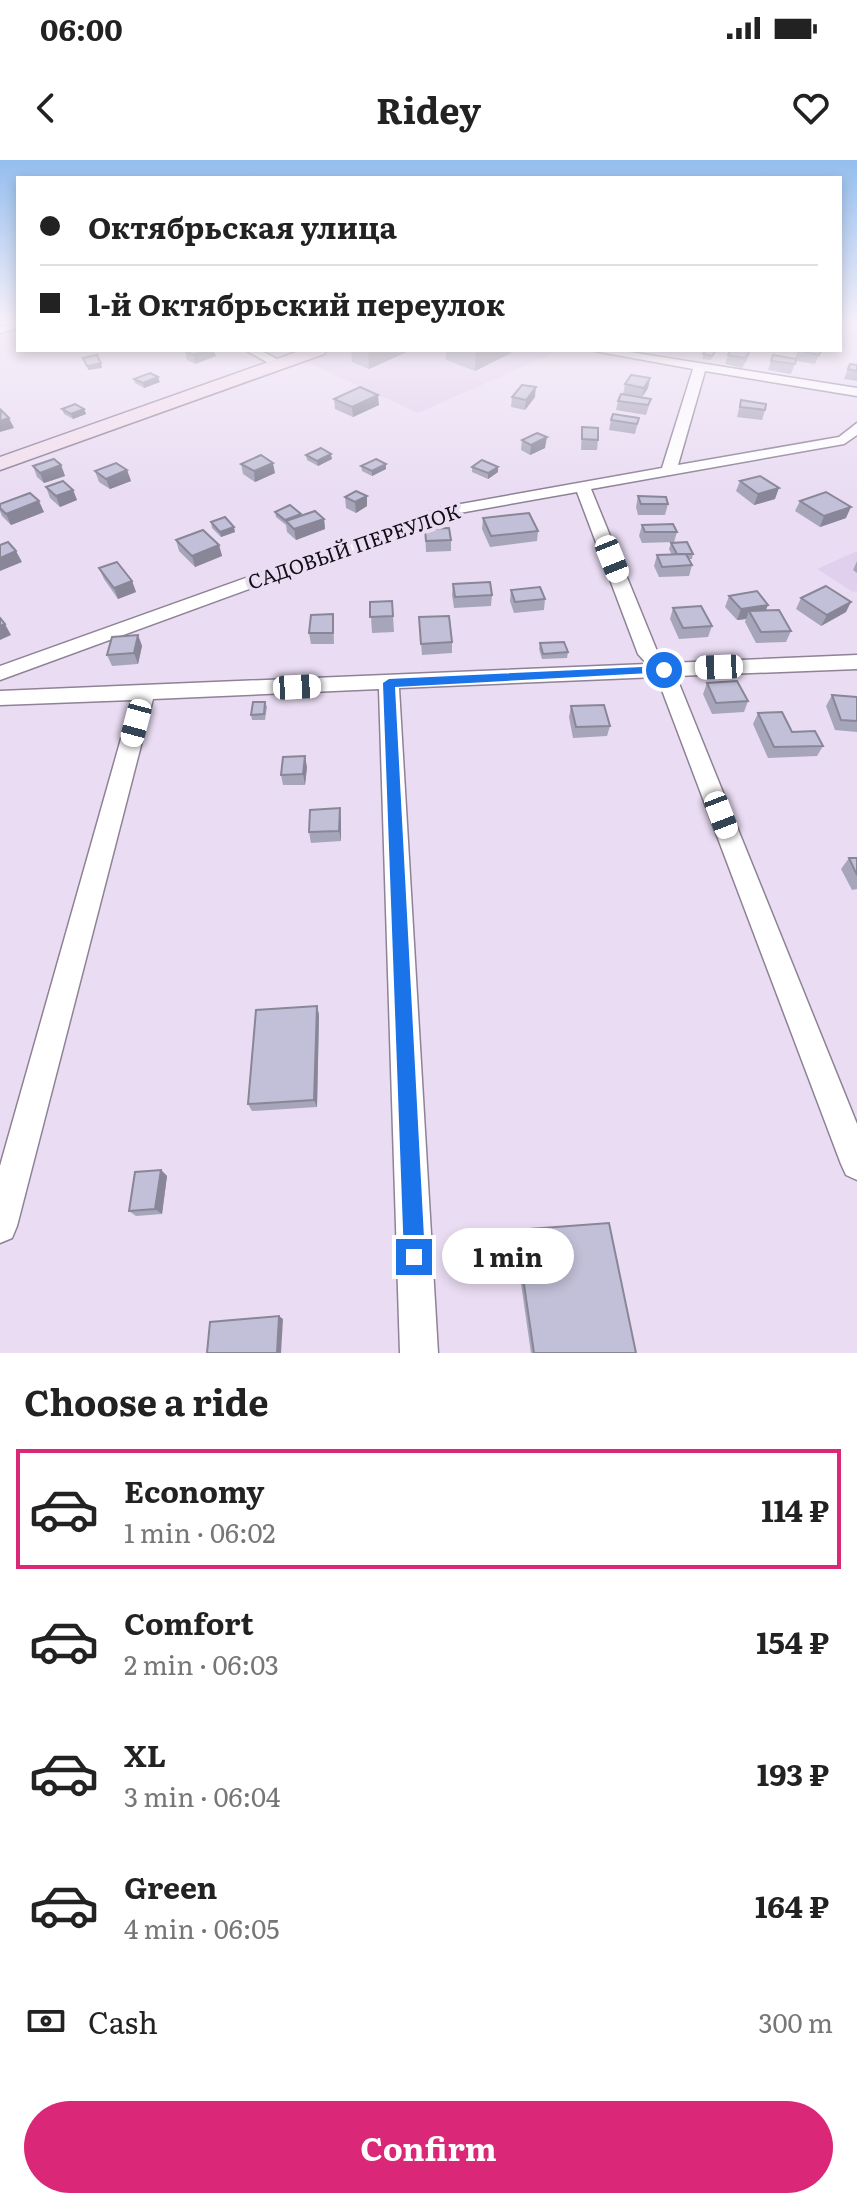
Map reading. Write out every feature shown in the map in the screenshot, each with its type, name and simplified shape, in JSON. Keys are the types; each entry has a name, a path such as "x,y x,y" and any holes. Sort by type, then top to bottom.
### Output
{"main road":[{"path":"0,464 239,379"}],"street":[{"path":"669,470 696,379"},
{"path":"773,379 857,392"},
{"name":"САДОВЫЙ ПЕРЕУЛОК","path":"0,673 450,510 844,440 857,427"},
{"path":"582,485 648,654 664,670 857,1164"},
{"path":"0,698 857,662"},
{"path":"389,683 419,1353"},
{"path":"0,1226 144,693"}],"shaded area":[{"path":"343,379 496,379 418,413"},
{"path":"857,551 857,591 853,592 817,569"}],"building":[{"path":"135,379 154,379 143,383"},
{"path":"629,379 650,379 644,388 625,384"},
{"path":"522,385 536,387 526,400 512,397"},
{"path":"360,387 378,395 352,407 334,399"},
{"path":"621,394 651,399 648,405 618,401"},
{"path":"741,400 766,404 765,410 740,407"},
{"path":"75,404 84,409 71,414 62,409"},
{"path":"1,410 9,418 0,421"},
{"path":"613,414 639,418 637,424 611,420"},
{"path":"582,427 598,428 598,440 582,439"},
{"path":"537,433 547,437 531,445 522,440"},
{"path":"321,448 331,454 317,461 306,455"},
{"path":"261,455 273,463 254,471 241,464"},
{"path":"54,459 61,465 40,473 33,466"},
{"path":"376,459 386,464 372,471 361,466"},
{"path":"482,460 498,467 488,473 472,467"},
{"path":"116,463 127,470 106,479 95,471"},
{"path":"760,476 779,488 758,494 740,481"},
{"path":"63,481 73,490 56,496 46,487"},
{"path":"356,491 367,496 355,502 345,497"},
{"path":"826,492 851,507 824,516 800,501"},
{"path":"30,493 39,501 6,514 0,508 0,504"},
{"path":"638,496 666,497 668,504 641,504"},
{"path":"290,505 301,514 285,520 275,512"},
{"path":"315,511 324,519 294,529 286,521"},
{"path":"529,513 538,531 491,536 483,518"},
{"path":"225,517 234,527 220,532 211,522"},
{"path":"673,524 677,532 645,532 642,525"},
{"path":"449,528 451,540 426,541 425,529"},
{"path":"203,530 219,545 192,556 176,540"},
{"path":"8,542 16,551 0,558 0,545"},
{"path":"687,542 693,554 677,554 671,543"},
{"path":"686,554 692,565 662,567 657,555"},
{"path":"117,562 132,581 114,588 99,568"},
{"path":"490,582 492,595 455,597 453,584"},
{"path":"826,586 851,602 827,615 801,598"},
{"path":"540,587 545,599 515,602 511,590"},
{"path":"757,591 768,605 741,609 729,596"},
{"path":"392,601 393,616 370,617 370,602"},
{"path":"701,606 712,626 683,628 673,608"},
{"path":"779,610 791,631 761,632 749,611"},
{"path":"333,614 333,633 309,633 311,615"},
{"path":"449,616 452,642 421,644 419,617"},
{"path":"138,635 134,653 107,655 112,637"},
{"path":"564,642 568,652 543,654 540,643"},
{"path":"737,681 748,701 716,703 707,683"},
{"path":"832,695 857,697 857,721 841,720"},
{"path":"253,702 265,702 264,714 251,715"},
{"path":"604,705 610,726 576,727 571,706"},
{"path":"782,712 792,732 815,731 823,746 774,747 758,713"},
{"path":"305,756 303,774 281,775 283,757"},
{"path":"340,808 339,831 309,832 310,810"},
{"path":"849,858 857,858 857,875"},
{"path":"317,1006 314,1100 248,1104 256,1010"},
{"path":"161,1170 155,1209 129,1211 135,1172"},
{"path":"609,1223 636,1353 534,1353 516,1230"},
{"path":"279,1316 277,1353 207,1353 210,1322"}],"route":[{"path":"414,1257 389,683 664,670"}]}
